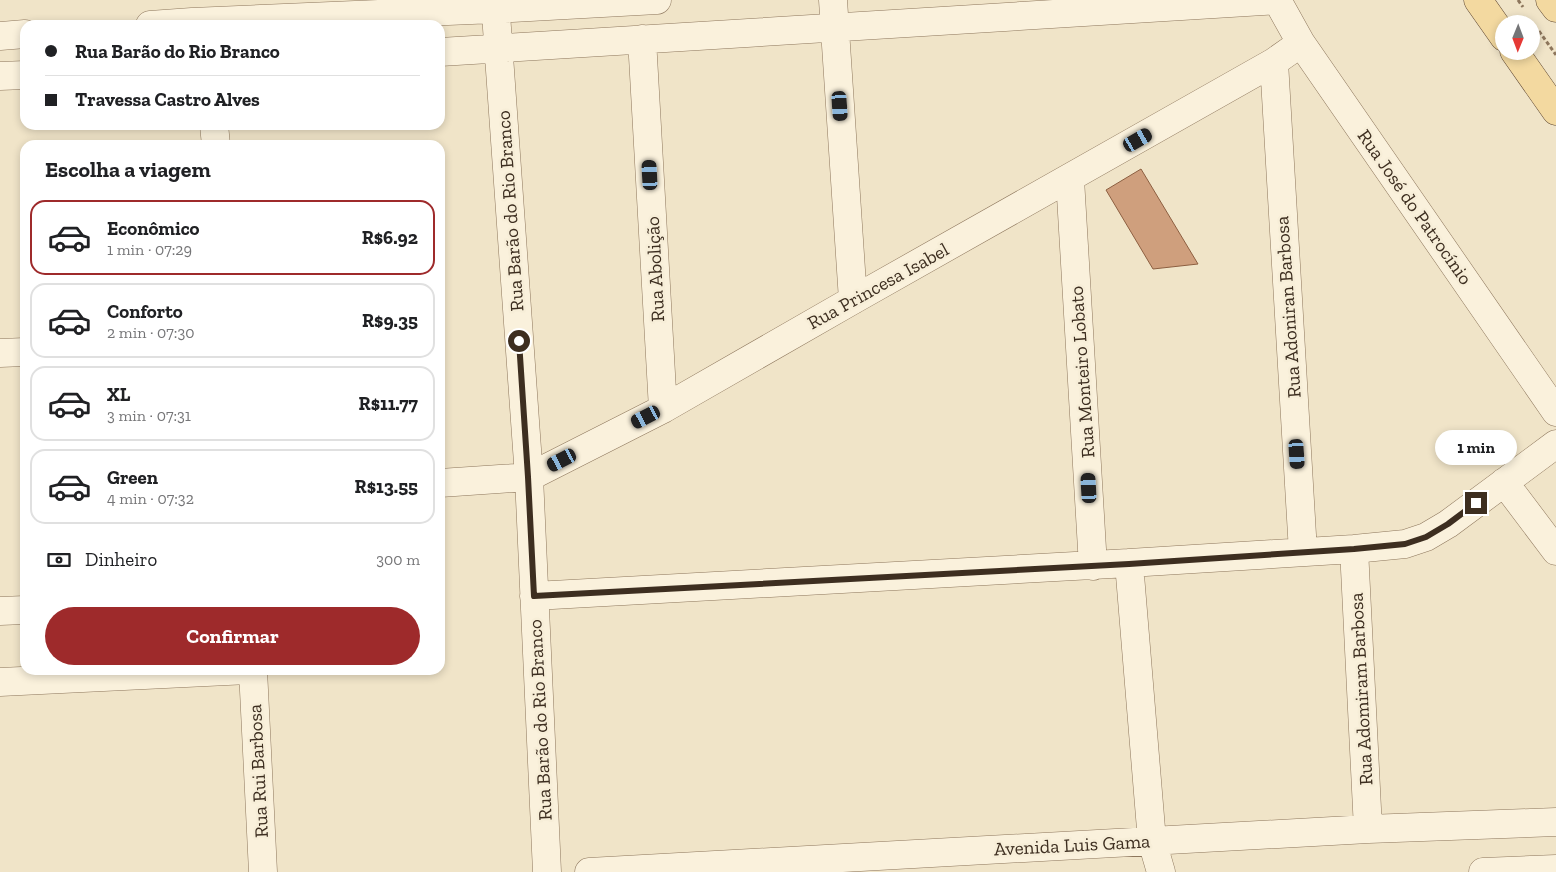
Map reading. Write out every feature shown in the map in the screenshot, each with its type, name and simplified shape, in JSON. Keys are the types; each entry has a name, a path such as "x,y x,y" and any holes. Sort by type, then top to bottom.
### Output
{"main road":[{"path":"1478,0 1495,24"},
{"path":"1550,0 1556,8"},
{"path":"1520,60 1556,111"}],"street":[{"path":"164,20 188,11 657,0"},
{"path":"833,0 853,300"},
{"path":"445,52 1278,0"},
{"name":"Rua José do Patrocínio","path":"1278,0 1301,42 1556,412"},
{"name":"Rua Barão do Rio Branco","path":"495,5 528,477 547,872"},
{"path":"0,36 20,34"},
{"name":"Rua Abolição","path":"642,40 663,408"},
{"name":"Rua Princesa Isabel","path":"445,483 528,477 663,408 1274,62 1301,42"},
{"name":"Rua Adoniran Barbosa","path":"1274,62 1303,552"},
{"path":"0,76 20,75"},
{"name":"Rua Monteiro Lobato","path":"1070,179 1093,566"},
{"path":"0,353 20,352"},
{"path":"534,596 1129,564 1405,544 1426,537 1448,524 1556,444"},
{"path":"1504,482 1556,551"},
{"name":"Rua Adomiram Barbosa","path":"1354,549 1368,829"},
{"path":"1129,564 1152,841 1161,872"},
{"path":"0,611 20,610"},
{"path":"0,682 145,675"},
{"name":"Rua Rui Barbosa","path":"253,675 263,872"},
{"name":"Avenida Luis Gama","path":"589,872 1368,829 1556,822"},
{"path":"1483,872 1556,869"}],"building":[{"path":"1141,169 1198,264 1153,269 1106,190"}],"route":[{"path":"519,341 534,596 1129,564 1405,544 1426,537 1448,524 1476,503"}]}
